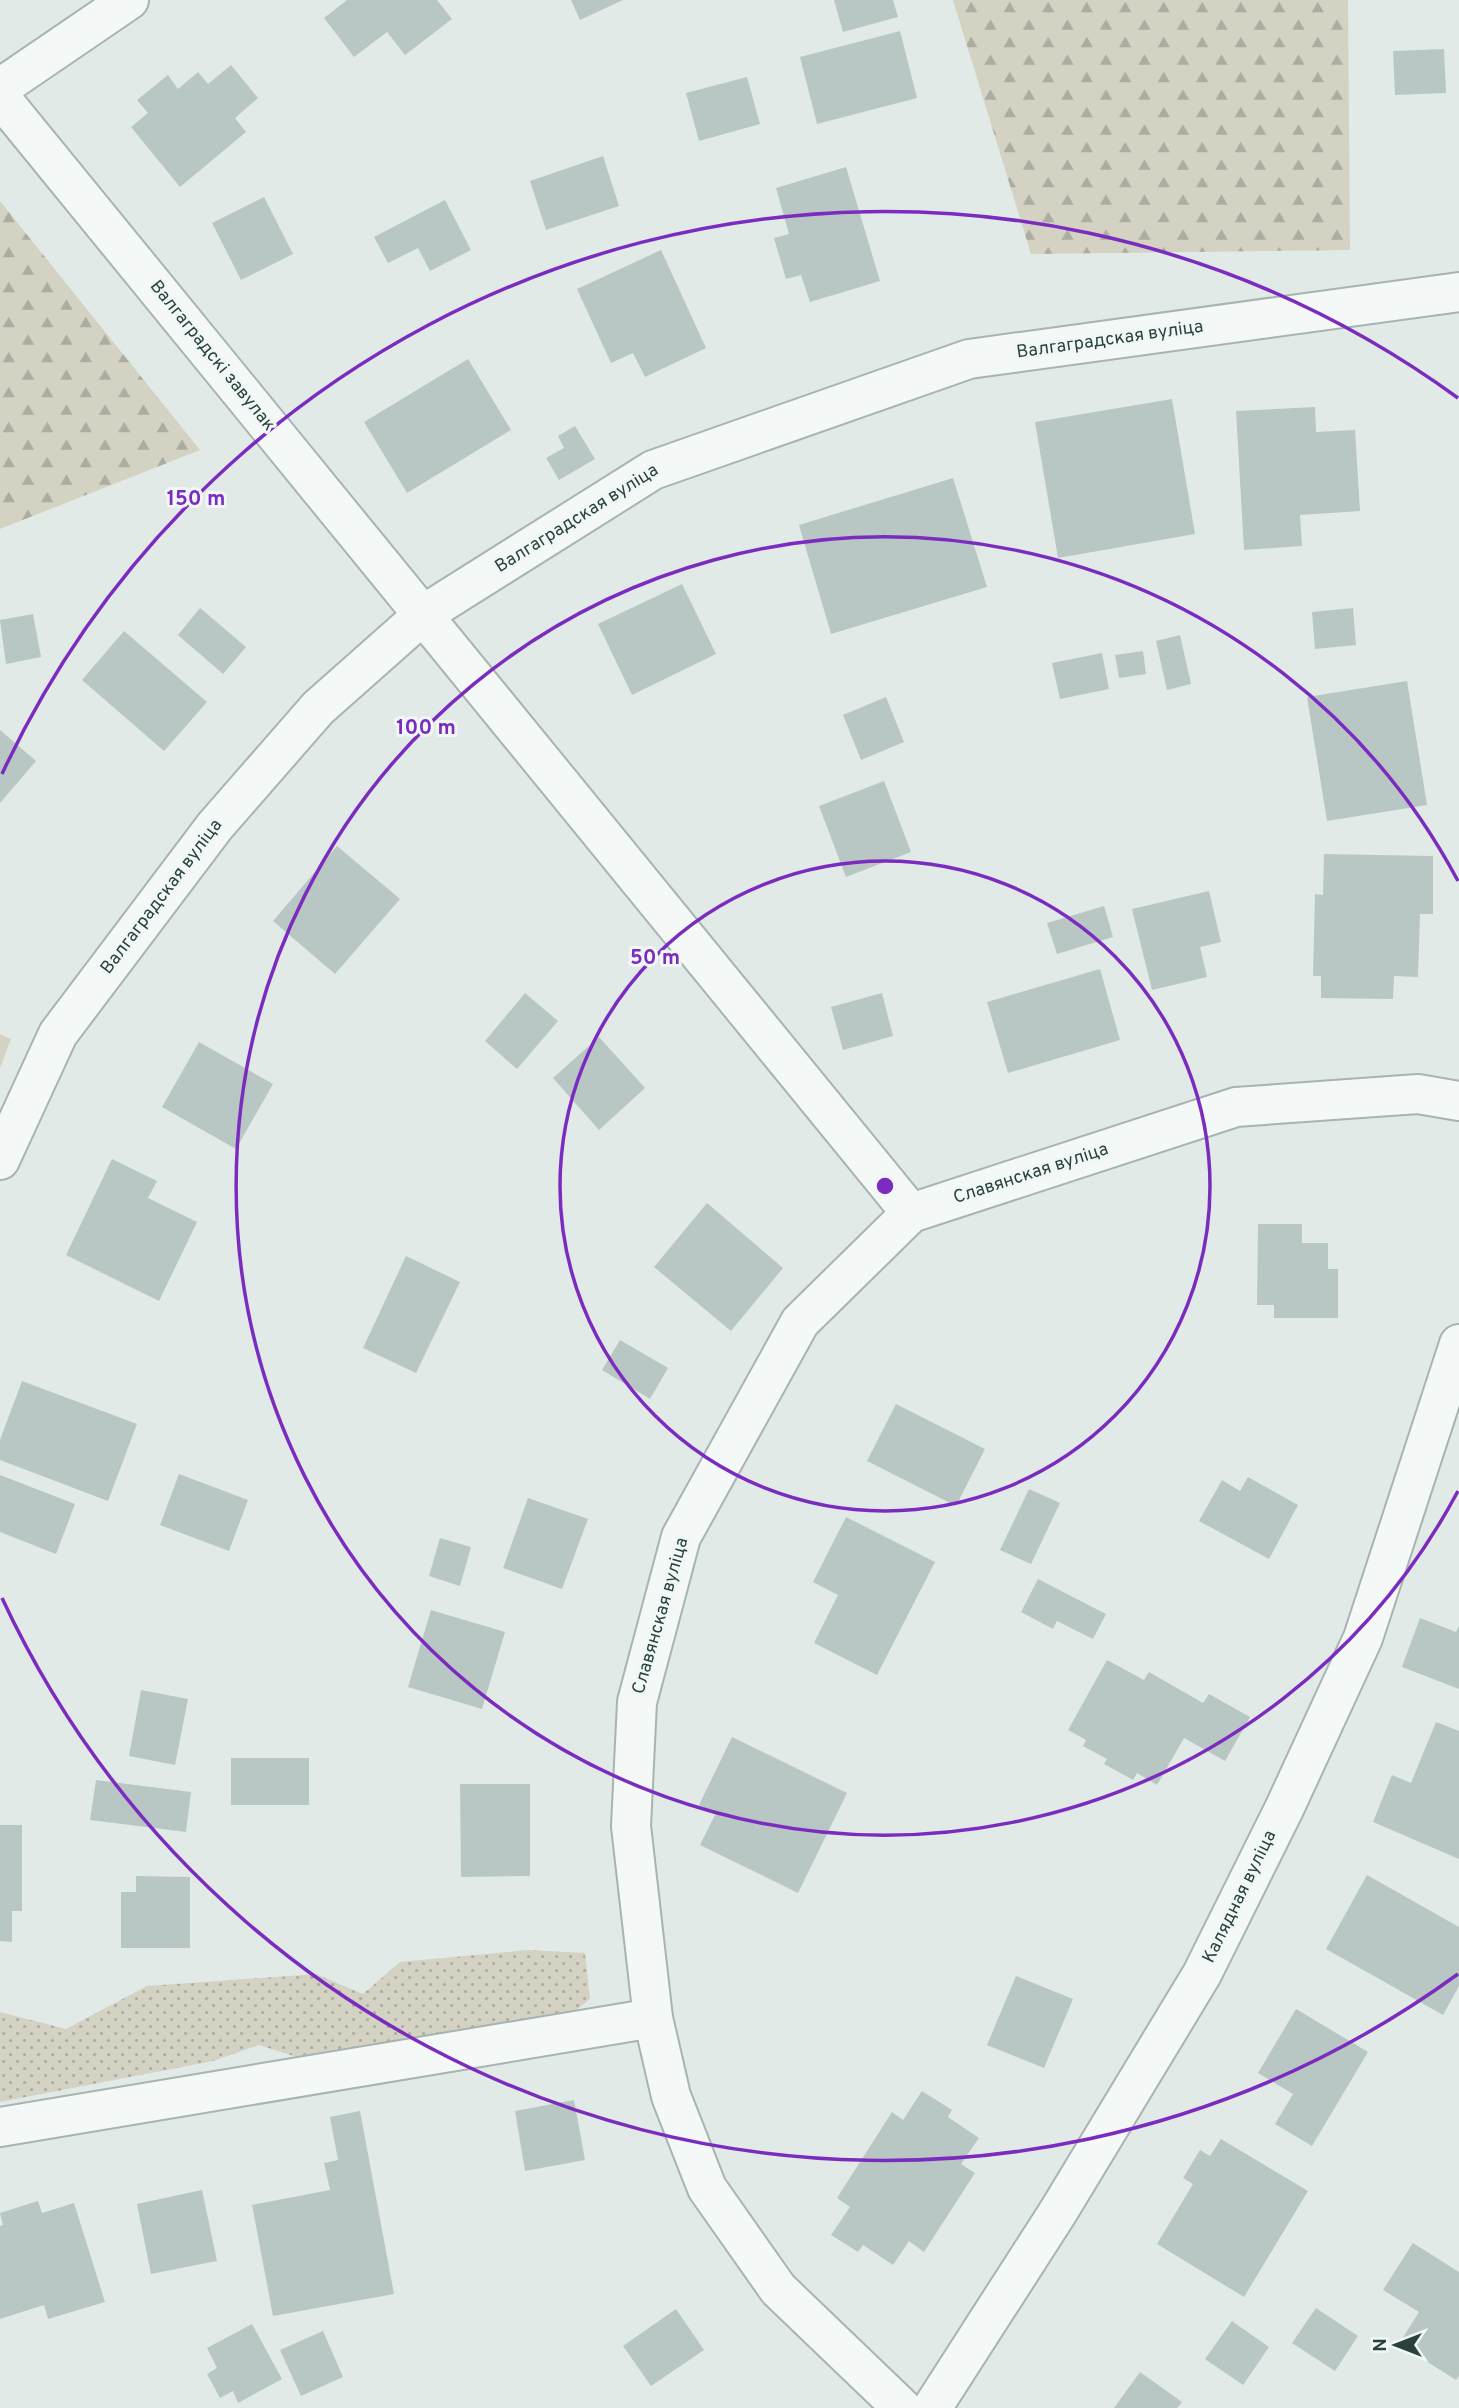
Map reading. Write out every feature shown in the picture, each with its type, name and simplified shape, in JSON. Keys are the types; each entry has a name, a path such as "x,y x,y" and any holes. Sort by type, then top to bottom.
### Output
{"street":[{"path":"0,88 129,0"},
{"name":"Валгаградскі завулак","path":"0,97 911,1213"},
{"name":"Валгаградская вуліца","path":"0,1160 58,1034 215,826 318,708 424,614 653,470 969,359 1459,292"},
{"name":"Славянская вуліца","path":"902,2408 778,2289 707,2188 671,2096 653,2018 631,1826 637,1702 681,1537 800,1322 911,1213 1236,1107 1418,1094 1459,1101"},
{"name":"Калядная вуліца","path":"932,2408 1058,2212 1202,1974 1284,1809 1363,1638 1459,1344"},
{"path":"0,2127 653,2018"}],"green space":[{"path":"953,0 1348,0 1350,250 1031,254"},
{"path":"0,201 200,450 0,529"},
{"path":"0,1034 11,1039 0,1068"},
{"path":"528,1950 585,1953 590,1999 566,2018 300,2058 259,2045 213,2061 0,2102 0,2012 66,2029 147,1986 316,1974 363,1994 400,1962"}],"building":[{"path":"347,0 437,0 452,19 405,55 387,32 354,57 324,18"},
{"path":"571,0 623,0 580,20"},
{"path":"834,0 893,0 898,17 843,32"},
{"path":"900,31 917,98 817,124 800,57"},
{"path":"1444,49 1446,93 1395,95 1393,51"},
{"path":"231,65 258,98 235,118 246,132 180,187 131,127 148,113 137,100 168,75 178,89 198,72 208,84"},
{"path":"747,77 760,124 699,141 686,93"},
{"path":"603,156 619,206 546,230 530,181"},
{"path":"846,167 880,281 810,302 801,275 786,279 774,238 789,234 776,188"},
{"path":"264,197 293,254 241,280 212,223"},
{"path":"445,200 471,250 430,271 418,248 388,263 374,237"},
{"path":"661,250 706,348 645,377 633,353 611,363 577,289"},
{"path":"468,359 511,430 407,493 364,422"},
{"path":"1172,399 1195,534 1058,558 1035,422"},
{"path":"1315,407 1316,432 1355,430 1360,511 1300,515 1302,546 1244,550 1236,411"},
{"path":"575,426 595,459 559,480 546,458 564,448 558,436"},
{"path":"953,478 987,587 831,634 799,525"},
{"path":"682,584 716,654 632,695 598,624"},
{"path":"200,608 246,647 223,674 178,635"},
{"path":"1353,608 1356,645 1315,649 1312,612"},
{"path":"33,614 41,657 6,664 0,620"},
{"path":"124,631 207,702 164,751 82,680"},
{"path":"1180,635 1191,684 1167,690 1156,641"},
{"path":"1143,651 1146,674 1119,678 1115,655"},
{"path":"1102,653 1109,689 1060,699 1052,663"},
{"path":"1407,681 1427,805 1327,821 1307,697"},
{"path":"886,697 904,742 861,760 843,715"},
{"path":"0,730 36,761 0,803"},
{"path":"884,781 911,852 846,877 819,806"},
{"path":"337,846 400,899 335,974 273,921"},
{"path":"1324,854 1433,856 1433,914 1420,914 1418,977 1394,976 1393,999 1321,998 1321,976 1313,976 1315,894 1323,895"},
{"path":"1209,891 1221,942 1200,947 1207,977 1152,990 1132,909"},
{"path":"1104,906 1113,937 1057,954 1047,923"},
{"path":"1100,969 1120,1040 1008,1073 987,1002"},
{"path":"525,993 558,1021 517,1069 485,1041"},
{"path":"882,993 893,1036 843,1050 831,1007"},
{"path":"599,1037 645,1088 599,1130 553,1078"},
{"path":"199,1042 273,1084 236,1149 162,1107"},
{"path":"112,1159 157,1181 148,1198 197,1222 159,1301 66,1255"},
{"path":"707,1203 783,1268 731,1331 654,1267"},
{"path":"1258,1224 1302,1224 1302,1243 1328,1243 1328,1269 1338,1269 1338,1318 1274,1318 1274,1305 1257,1305"},
{"path":"406,1256 460,1282 416,1373 363,1348"},
{"path":"620,1340 668,1368 650,1399 602,1370"},
{"path":"22,1381 137,1424 108,1501 0,1460 0,1440"},
{"path":"896,1404 985,1449 956,1506 867,1461"},
{"path":"179,1474 248,1500 229,1551 160,1525"},
{"path":"0,1475 75,1504 56,1554 0,1532"},
{"path":"1248,1477 1298,1505 1269,1559 1199,1521 1222,1480 1240,1491"},
{"path":"1029,1489 1060,1503 1031,1564 1000,1550"},
{"path":"528,1498 588,1519 562,1589 503,1568"},
{"path":"846,1517 935,1562 877,1675 814,1643 838,1595 813,1582"},
{"path":"440,1538 471,1547 460,1586 429,1576"},
{"path":"1038,1579 1106,1614 1093,1639 1057,1621 1053,1629 1021,1612"},
{"path":"431,1610 505,1632 482,1709 408,1687"},
{"path":"1420,1618 1456,1632 1459,1626 1459,1689 1402,1667"},
{"path":"1107,1660 1144,1680 1149,1672 1203,1703 1209,1694 1250,1717 1225,1761 1184,1738 1157,1785 1137,1773 1133,1780 1104,1764 1107,1759 1083,1746 1086,1740 1068,1730"},
{"path":"141,1690 188,1699 175,1765 129,1756"},
{"path":"1436,1722 1459,1731 1459,1859 1373,1822 1392,1775 1411,1783"},
{"path":"732,1737 847,1793 798,1893 700,1845 716,1813 699,1805"},
{"path":"231,1758 309,1758 309,1805 231,1805"},
{"path":"96,1780 191,1792 186,1832 90,1820"},
{"path":"460,1784 530,1784 530,1876 461,1877"},
{"path":"0,1825 22,1825 22,1911 12,1911 12,1942 0,1941"},
{"path":"1367,1875 1459,1927 1459,1986 1443,2015 1326,1949"},
{"path":"136,1876 190,1877 190,1948 121,1948 121,1892 136,1892"},
{"path":"1016,1976 1073,1999 1044,2068 987,2045"},
{"path":"1296,2009 1368,2052 1312,2146 1275,2124 1293,2094 1258,2073"},
{"path":"922,2091 952,2110 948,2117 979,2138 961,2164 975,2173 924,2252 909,2241 893,2265 863,2245 858,2252 831,2235 850,2207 837,2198 892,2112 903,2120"},
{"path":"574,2100 585,2160 525,2171 515,2111"},
{"path":"360,2111 394,2294 273,2316 252,2205 330,2190 324,2163 338,2160 330,2117"},
{"path":"1221,2139 1308,2191 1244,2297 1157,2244 1193,2184 1183,2178 1200,2150 1210,2156"},
{"path":"202,2190 217,2261 151,2274 137,2204"},
{"path":"38,2201 42,2213 74,2203 105,2302 48,2319 44,2305 0,2319 0,2226 3,2225 0,2213"},
{"path":"1413,2243 1459,2272 1459,2376 1456,2380 1399,2344 1419,2312 1383,2290"},
{"path":"1316,2308 1358,2336 1335,2371 1292,2343"},
{"path":"676,2309 704,2350 651,2386 623,2346"},
{"path":"1232,2321 1269,2347 1243,2385 1205,2359"},
{"path":"252,2324 282,2379 238,2403 233,2391 220,2398 207,2374 217,2368 207,2348"},
{"path":"323,2331 343,2377 301,2396 280,2350"},
{"path":"1140,2372 1182,2402 1177,2408 1114,2408"}]}
